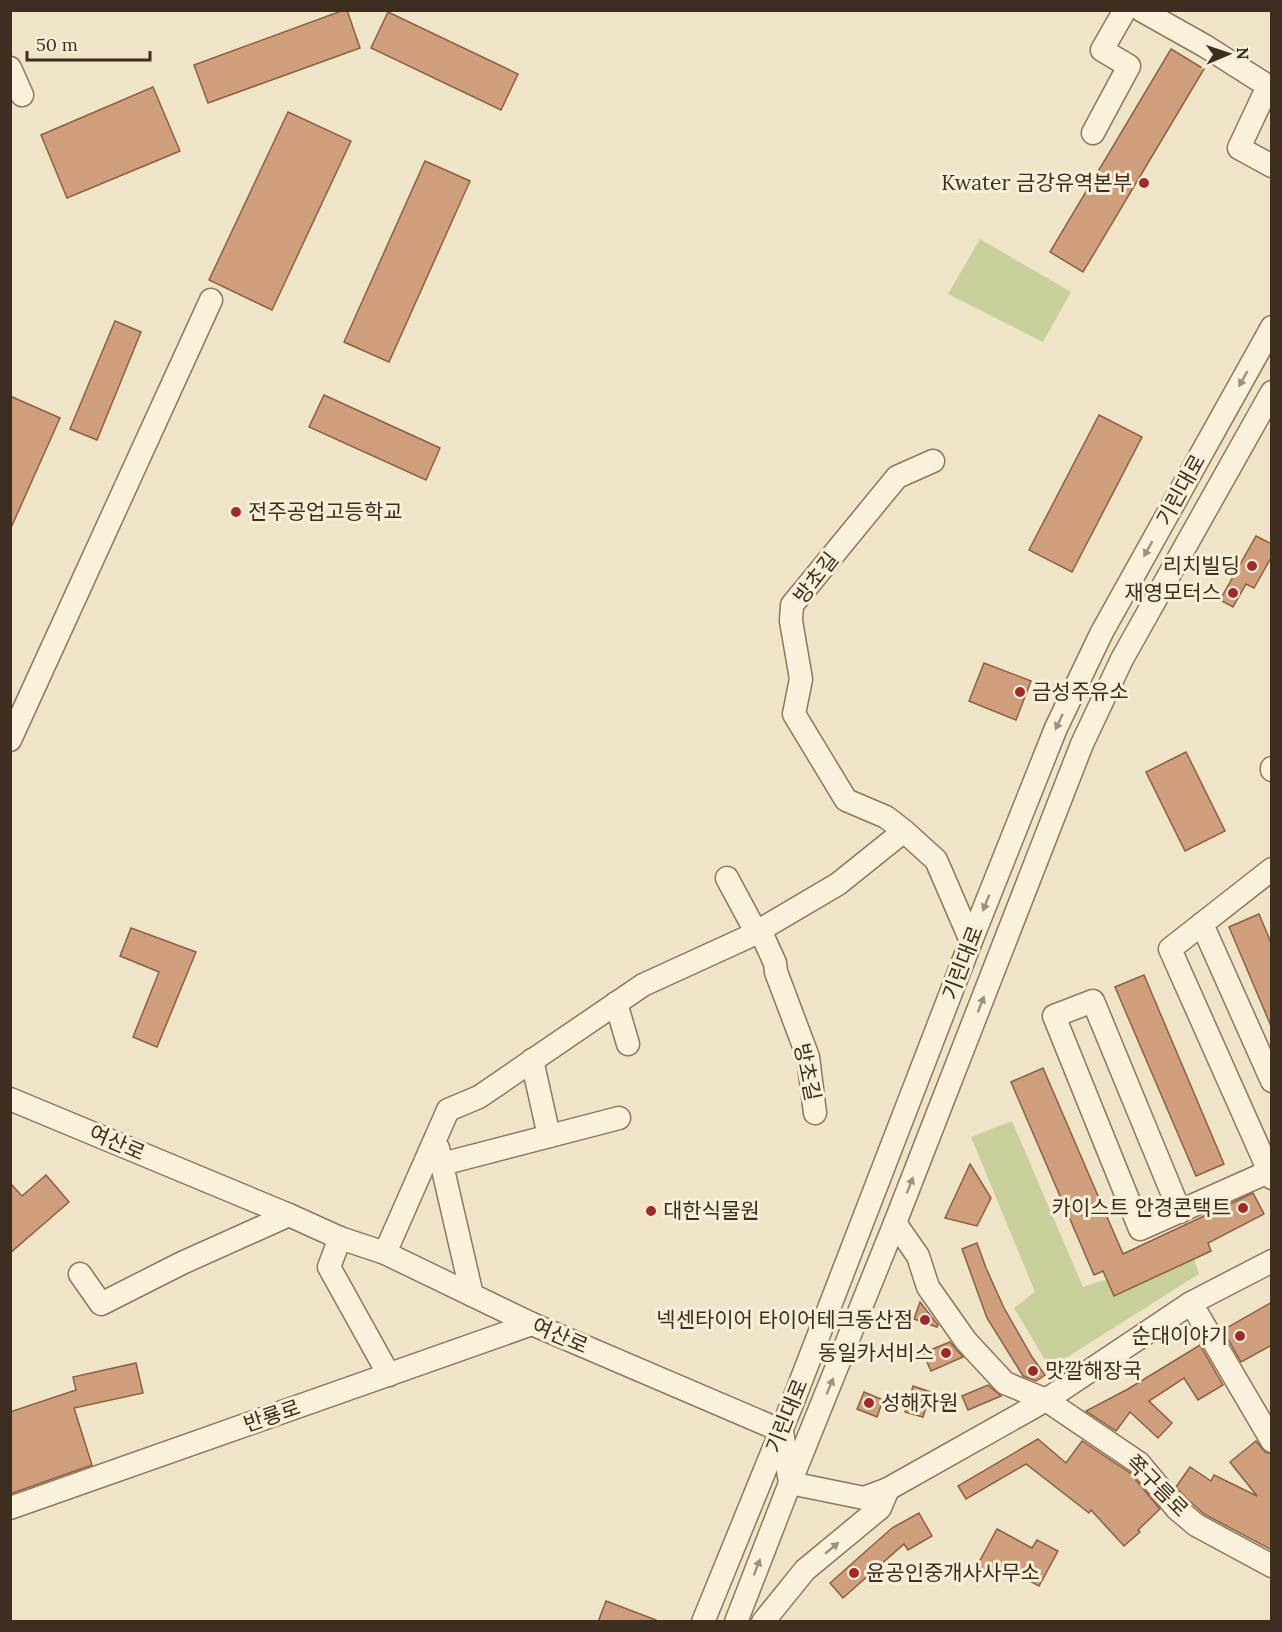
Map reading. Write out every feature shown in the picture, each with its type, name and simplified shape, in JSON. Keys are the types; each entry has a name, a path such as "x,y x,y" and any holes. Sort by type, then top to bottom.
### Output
{"street":[{"path":"1093,133 1130,66 1102,50 1125,10"},
{"path":"1141,10 1205,46 1268,86 1239,148 1272,166"},
{"path":"10,68 22,95"},
{"path":"10,740 211,300"},
{"name":"기린대로","path":"704,1622 782,1431 971,941 1056,728 1102,632 1272,327"},
{"name":"기린대로","path":"736,1622 1082,744 1122,659 1269,403"},
{"name":"방초길","path":"933,461 897,477 792,605 791,621 801,679 794,714 846,800 886,818 936,860 971,941"},
{"path":"385,1253 448,1110 479,1097 643,985 758,931 838,884 904,831"},
{"path":"1180,1212 1093,1001 1054,1016 1140,1229 1180,1212 1270,1173 1170,949 1272,869"},
{"name":"방초길","path":"726,878 776,963 776,972 808,1057 815,1113"},
{"path":"1202,924 1272,1082"},
{"path":"616,1003 628,1044"},
{"path":"532,1060 549,1136"},
{"name":"여산로","path":"10,1098 340,1238 385,1253 532,1324 782,1431"},
{"path":"442,1164 619,1118"},
{"path":"436,1138 472,1295"},
{"path":"80,1274 101,1304 182,1263 289,1215"},
{"name":"쪽구름로","path":"895,1223 918,1256 928,1287 966,1341 1005,1383 1046,1400 1139,1463 1177,1509 1196,1525 1272,1566"},
{"path":"340,1238 329,1267 389,1375"},
{"path":"782,1431 789,1483 864,1498 888,1490 1046,1400 1191,1303 1272,1261"},
{"path":"1191,1303 1272,1441"},
{"name":"반룡로","path":"10,1508 532,1324"},
{"path":"763,1622 805,1570 880,1508 888,1490"}],"green space":[{"path":"980,239 1071,292 1043,342 948,294"},
{"path":"1012,1121 1083,1287 1114,1277 1121,1293 1194,1259 1199,1274 1069,1356 1048,1365 1014,1308 1035,1292 971,1137"}],"building":[{"path":"347,10 360,48 208,103 194,65"},
{"path":"388,12 518,74 501,110 371,48"},
{"path":"1171,49 1204,69 1083,272 1050,252"},
{"path":"153,87 180,151 67,198 41,135"},
{"path":"288,112 351,141 272,310 209,280"},
{"path":"425,161 470,181 389,362 344,342"},
{"path":"115,321 141,332 97,440 70,429"},
{"path":"324,395 440,448 426,480 309,427"},
{"path":"10,396 60,418 10,530"},
{"path":"1099,415 1142,437 1072,572 1029,550"},
{"name":"리치빌딩","path":"1256,536 1272,544 1272,556 1254,588 1246,584 1233,607 1220,600"},
{"path":"984,663 1031,681 1016,720 969,701"},
{"path":"1186,752 1225,831 1185,851 1146,772"},
{"path":"1259,914 1272,945 1271,1026 1229,927"},
{"path":"131,928 196,952 157,1047 133,1037 159,972 120,956"},
{"path":"1144,975 1224,1164 1196,1176 1115,987"},
{"path":"1043,1068 1123,1254 1253,1193 1264,1214 1208,1243 1211,1251 1114,1296 1103,1271 1094,1275 1011,1082"},
{"path":"970,1164 991,1198 977,1226 945,1218"},
{"path":"46,1175 69,1202 10,1253 10,1183 22,1196"},
{"path":"977,1243 1004,1308 1045,1375 1036,1381 1023,1376 987,1318 962,1249"},
{"path":"920,1302 938,1325 937,1327 914,1319"},
{"path":"1272,1302 1272,1345 1241,1362 1223,1330"},
{"path":"950,1342 963,1357 931,1371 923,1353"},
{"path":"1200,1345 1223,1385 1198,1400 1184,1378 1149,1401 1172,1423 1158,1438 1130,1412 1116,1431 1086,1411 1128,1389"},
{"path":"136,1363 143,1393 74,1408 92,1465 10,1494 10,1412 76,1390 73,1377"},
{"path":"988,1385 1001,1396 968,1410 962,1396"},
{"path":"913,1386 931,1392 923,1417 905,1412"},
{"path":"864,1392 883,1400 877,1417 857,1409"},
{"path":"1038,1439 1066,1463 1082,1441 1130,1473 1160,1509 1124,1546 1091,1510 1089,1513 1026,1464 966,1499 958,1486"},
{"path":"1256,1441 1265,1452 1272,1454 1272,1550 1204,1514 1176,1487 1190,1467 1211,1481 1214,1475 1257,1496 1230,1462"},
{"path":"919,1513 932,1536 908,1550 904,1544 843,1598 830,1583 892,1528"},
{"path":"997,1529 1032,1548 1037,1540 1058,1551 1039,1586 1004,1567 998,1577 977,1566"},
{"path":"606,1601 656,1620 656,1622 598,1622"}],"place":[{"name":"Kwater 금강유역본부","path":"1144,183"},
{"name":"전주공업고등학교","path":"236,512"},
{"name":"리치빌딩","path":"1252,566"},
{"name":"재영모터스","path":"1233,593"},
{"name":"금성주유소","path":"1020,692"},
{"name":"카이스트 안경콘택트","path":"1243,1208"},
{"name":"대한식물원","path":"651,1211"},
{"name":"넥센타이어 타이어테크동산점","path":"925,1320"},
{"name":"순대이야기","path":"1240,1336"},
{"name":"동일카서비스","path":"946,1353"},
{"name":"맛깔해장국","path":"1033,1371"},
{"name":"성해자원","path":"869,1403"},
{"name":"윤공인중개사사무소","path":"854,1573"}]}
